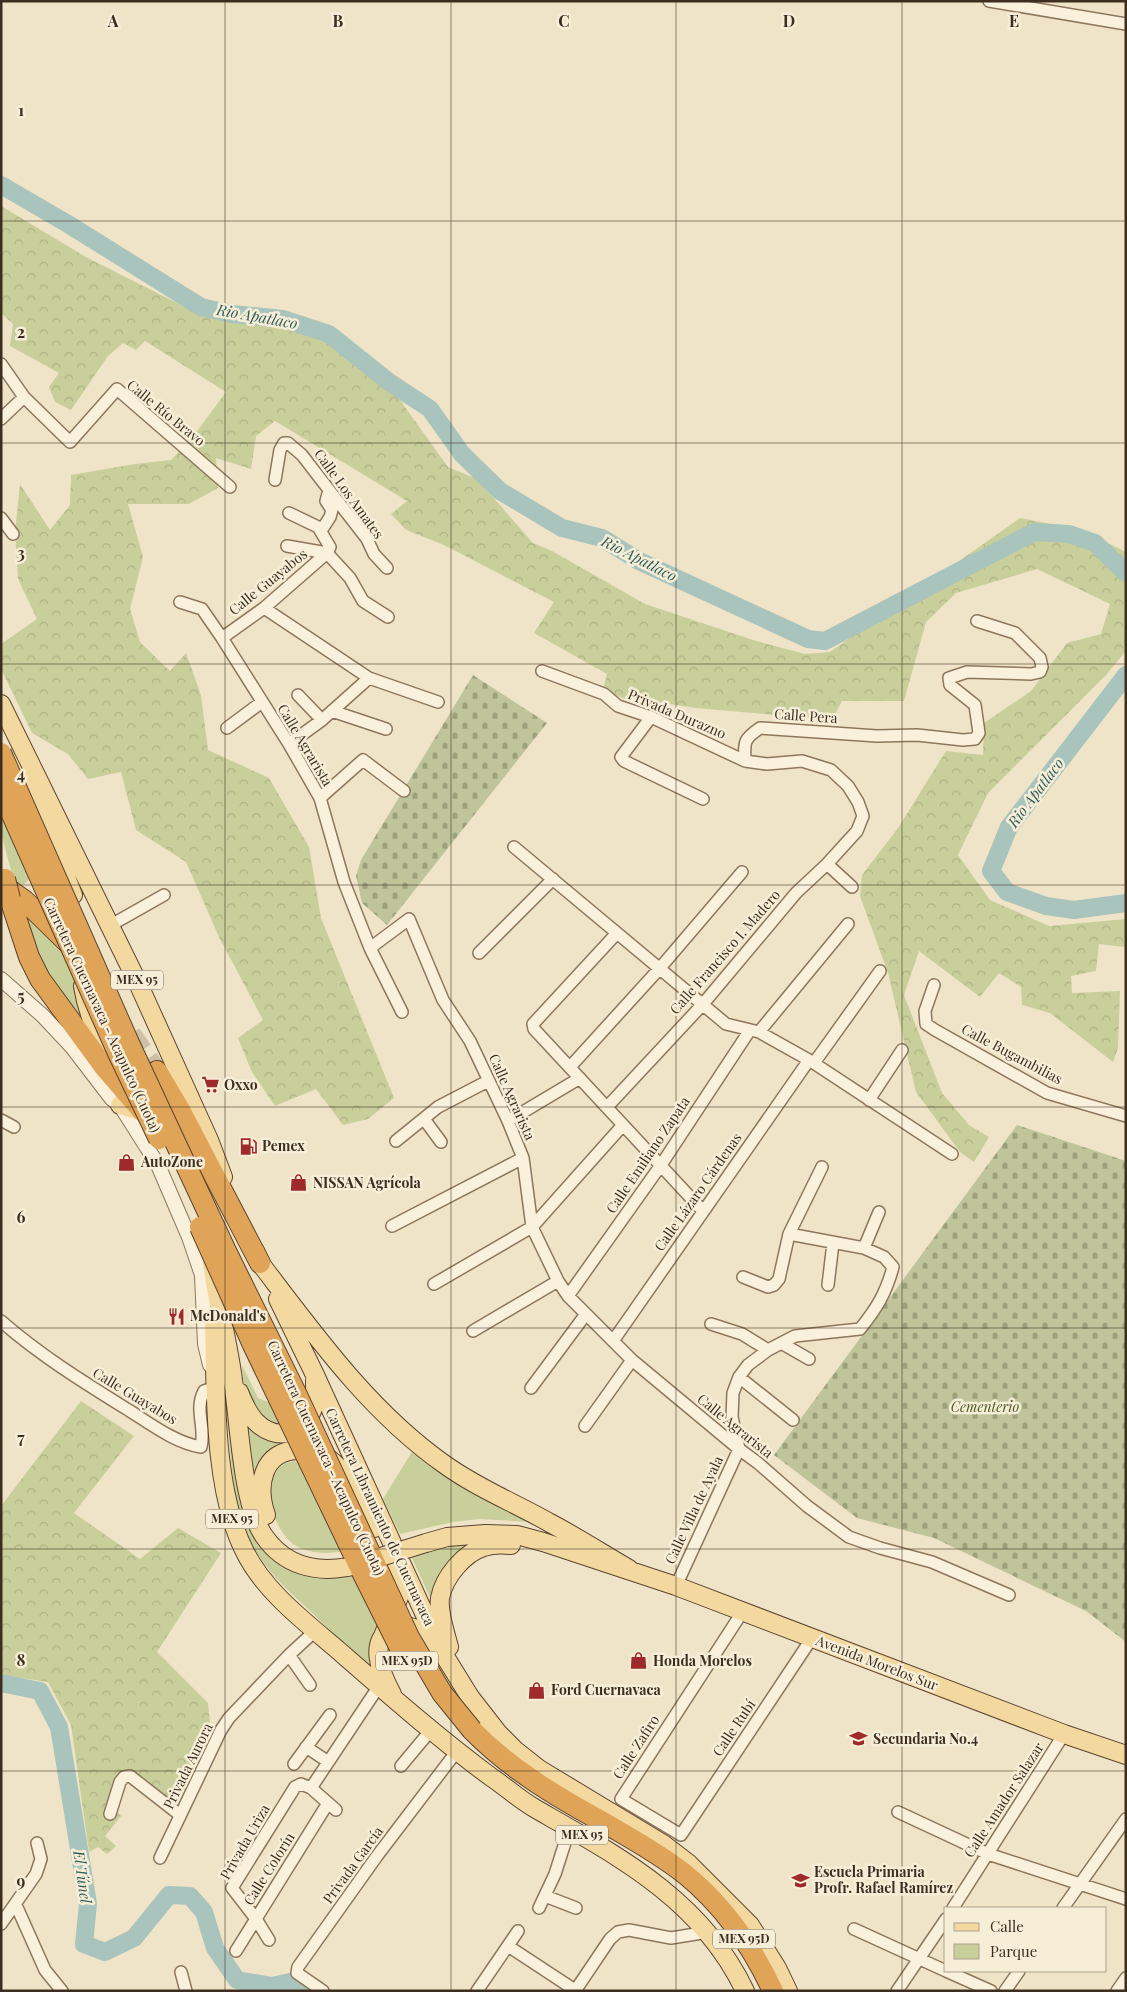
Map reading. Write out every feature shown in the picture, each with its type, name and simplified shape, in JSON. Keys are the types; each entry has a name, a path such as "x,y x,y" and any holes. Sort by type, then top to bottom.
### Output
{"highway":[{"name":"Carretera Cuernavaca - Acapulco (Cuota)","path":"1,753 130,1043 225,1248 306,1413 409,1637 442,1693 461,1718 491,1750 514,1773 550,1803 624,1847 674,1882 720,1928 746,1965 760,1991"},
{"path":"1,767 42,883 74,950 4,882"},
{"name":"Carretera Cuernavaca - Acapulco (Cuota)","path":"1,790 118,1054 176,1173 253,1345 398,1644 429,1697 448,1721 484,1758 547,1789 658,1855 685,1874 741,1933 755,1955 773,1991"},
{"path":"4,882 27,950 40,979 105,1068 143,1112"},
{"path":"157,1071 179,1108 260,1262"}],"main road":[{"name":"MEX 95","path":"1,704 111,925 168,1046 260,1262 331,1357 420,1446 478,1486 550,1522 629,1569"},
{"name":"MEX 95","path":"1,714 72,893 82,980 89,1015 104,1047 143,1112 191,1184 205,1226 233,1380 246,1476 252,1509 259,1529 275,1548 295,1563 320,1570 346,1562"},
{"path":"120,1105 143,1112"},
{"name":"Carretera Libramiento de Cuernavaca","path":"260,1262 315,1375 441,1650 470,1697 504,1739 539,1769 663,1844 689,1864 750,1925 777,1968 788,1991"},
{"name":"MEX 95","path":"213,1273 216,1387 221,1464 225,1493 235,1527 244,1550 254,1568 316,1630 457,1751 533,1807 570,1827 646,1875 689,1912 708,1932 734,1970 745,1991"},
{"path":"233,1380 247,1409 256,1422 267,1431 290,1434 307,1420 316,1397 315,1375"},
{"path":"396,1700 380,1666 378,1652 380,1641 392,1610 398,1602 401,1592 400,1583 353,1489 339,1467 320,1453 305,1450 283,1452 269,1463 262,1479 262,1506 275,1534 287,1547 302,1555 316,1559 346,1562 424,1539 462,1527 516,1525 578,1540"},
{"name":"MEX 95","path":"424,1539 466,1535 517,1535 629,1569"},
{"path":"458,1676 440,1612 440,1598 449,1576 465,1559 483,1547 508,1545 535,1547 588,1558"},
{"name":"Avenida Morelos Sur","path":"629,1569 1064,1734 1126,1755"},
{"path":"380,1641 397,1627 416,1628 470,1697"}],"street":[{"path":"989,1 1126,24"},
{"name":"Calle Río Bravo","path":"1,364 24,397 70,442 117,389 230,487"},
{"path":"1,419 24,397"},
{"name":"Calle Los Amates","path":"275,480 280,450 284,444 288,443 302,455 367,539 374,554 387,568"},
{"path":"321,531 332,510 326,501 329,490"},
{"path":"289,513 318,527 328,550 350,578 363,601 388,617"},
{"path":"1,518 12,534"},
{"path":"287,546 328,550"},
{"name":"Calle Guayabos","path":"222,638 264,608 328,550"},
{"name":"Calle Agrarista","path":"180,602 202,609 289,744 320,798 344,882 370,948 409,919 443,1000 470,1041 508,1121 522,1158 532,1227 568,1296 632,1360 758,1463 806,1506 849,1537 880,1548 932,1562 1009,1595"},
{"path":"264,608 369,678 438,702"},
{"name":"Calle Pera","path":"745,761 744,744 748,737 760,728 877,736 917,735 963,740 975,739 979,733 975,705 950,685 949,678 967,672 1031,674 1040,672 1042,667 1040,658 1015,632 977,621"},
{"name":"Privada Durazno","path":"542,671 604,694 618,706 651,717 745,761"},
{"path":"289,744 322,720 369,678"},
{"path":"298,695 322,720"},
{"path":"227,728 262,702"},
{"path":"332,711 386,729"},
{"path":"651,717 622,757 624,761 703,799"},
{"path":"320,798 364,760 404,791"},
{"name":"Calle Francisco I. Madero","path":"607,1107 703,1004 796,893 827,864 857,831 863,816 858,802 848,786 830,770 802,761 768,764 745,761"},
{"path":"514,847 726,1024 754,1031 811,1061 952,1154"},
{"path":"827,864 852,887"},
{"path":"570,1067 660,968 742,872"},
{"path":"479,953 553,879"},
{"path":"111,925 164,895"},
{"name":"Calle Emiliano Zapata","path":"568,1296 754,1031 848,924"},
{"path":"618,933 532,1024 534,1029 703,1211"},
{"path":"370,948 402,1012"},
{"name":"Calle Lázaro Cárdenas","path":"613,1341 703,1211 811,1061 880,971"},
{"path":"1,979 43,1016 72,1047 112,1099 120,1105 158,1165 189,1238 202,1275 205,1344 216,1387"},
{"name":"Calle Bugambilias","path":"934,985 925,1011 926,1024 1047,1093 1126,1116"},
{"path":"869,1100 902,1050"},
{"path":"508,1121 580,1078"},
{"path":"396,1141 438,1107 488,1081"},
{"path":"424,1119 441,1142"},
{"path":"1,1120 14,1127"},
{"path":"434,1284 532,1227 623,1124"},
{"path":"392,1226 522,1158"},
{"path":"744,1277 768,1287 774,1285 779,1279 789,1234 822,1167"},
{"path":"864,1248 879,1212"},
{"name":"Calle Villa de Ayala","path":"676,1586 739,1449 732,1417 732,1393 739,1377 748,1366 768,1350 794,1336 860,1329 880,1302 887,1288 893,1267 884,1257 864,1248 789,1234"},
{"path":"828,1286 833,1243"},
{"path":"473,1331 558,1280"},
{"path":"530,1388 586,1314"},
{"name":"Calle Guayabos","path":"1,1321 60,1368 159,1429 191,1446 201,1447 203,1438 199,1401 204,1391 216,1387"},
{"path":"711,1324 742,1334 768,1350"},
{"path":"781,1342 809,1360"},
{"path":"585,1426 632,1360"},
{"path":"739,1377 793,1420"},
{"name":"Calle Zafiro","path":"681,1835 621,1799 743,1612"},
{"name":"Privada Aurora","path":"160,1858 221,1730 229,1718 289,1654 316,1630"},
{"name":"Calle Rubí","path":"681,1835 812,1638"},
{"path":"289,1654 310,1684"},
{"name":"Privada Uriza","path":"269,1940 256,1918 232,1888 295,1787 306,1786 327,1761 379,1686"},
{"path":"294,1764 330,1715"},
{"path":"401,1766 431,1730"},
{"name":"Calle Amador Salazar","path":"954,1907 1064,1734"},
{"path":"306,1747 327,1761"},
{"name":"Privada García","path":"323,1991 300,1976 297,1973 298,1967 377,1856 457,1751"},
{"path":"110,1814 120,1782 124,1777 130,1776 180,1815"},
{"name":"Calle Colorín","path":"236,1951 256,1918 332,1806 306,1786"},
{"path":"898,1812 988,1854 1126,1900"},
{"path":"1064,1907 1126,1819"},
{"path":"539,1908 560,1860 570,1827"},
{"path":"1,1924 36,1874 41,1859 37,1843"},
{"path":"545,1896 576,1908"},
{"path":"16,1905 45,1970 62,1991"},
{"path":"897,1991 944,1922"},
{"path":"854,1929 944,1970"},
{"path":"508,1946 575,1991 610,1940 618,1932 629,1930 671,1938 708,1932"},
{"path":"477,1991 518,1931"},
{"path":"181,1972 186,1991"},
{"path":"948,1972 992,1991"},
{"path":"1005,1991 1018,1972"},
{"path":"1117,1991 1126,1978"}],"green space":[{"path":"1,206 86,257 183,306 296,323 380,372 448,467 477,479 533,543 552,551 645,604 753,640 805,654 830,652 1020,518 1082,530 1126,552 1126,651 1106,675 988,793 958,855 990,900 1049,926 1126,919 1126,947 1099,944 1096,971 1071,976 1072,993 1120,991 1118,1048 1113,1062 1050,1013 1022,1005 1021,987 999,973 980,997 919,951 904,995 942,1093 969,1125 989,1137 974,1162 960,1152 916,1092 888,973 860,896 862,875 898,828 946,751 983,755 984,723 1031,691 1067,643 1101,634 1110,604 1037,569 956,593 926,622 904,701 842,701 832,720 696,708 637,699 630,701 603,690 607,674 534,633 554,602 444,545 406,530 391,514 407,501 275,421 256,436 251,469 216,458 218,488 189,504 128,504 143,557 130,609 140,642 170,671 186,653 201,695 208,750 269,778 309,847 321,918 394,1098 368,1119 343,1125 316,1089 275,1106 252,1072 238,1038 263,1020 219,937 186,862 136,830 121,772 88,779 68,754 32,733 1,669 1,644 37,619 18,579 15,532 20,484 50,530 70,505 71,475 171,460 192,438 226,392 145,341 136,350 123,343 108,356 71,410 55,402 49,387 59,373 10,346 13,324 1,313"},
{"path":"473,675 547,723 387,925 362,903 356,876 361,860"},
{"path":"1,816 29,879 25,884 15,885 1,833"},
{"path":"18,905 72,956 101,1054 46,975"},
{"name":"Cementerio","path":"1017,1125 1126,1161 1126,1642 1086,1611 934,1538 857,1518 774,1455"},
{"path":"242,1365 258,1398 278,1406 309,1385 310,1399 291,1426 268,1424 249,1397 244,1383"},
{"path":"81,1401 134,1436 74,1513 140,1559 178,1528 221,1553 157,1652 208,1703 210,1724 177,1809 136,1773 109,1804 121,1816 105,1836 116,1846 107,1854 98,1847 89,1852 71,1725 48,1682 1,1675 1,1506"},
{"path":"227,1419 233,1419 271,1552 356,1573 380,1616 371,1650 372,1667 347,1646 282,1584 254,1548 243,1524 235,1495"},
{"path":"253,1428 298,1438 280,1445 253,1485 245,1431"},
{"path":"413,1450 529,1522 479,1519 453,1522 400,1534 383,1499"},
{"path":"307,1460 344,1551 321,1553 298,1547 282,1532 276,1521 270,1497 274,1474 281,1466 287,1463"},
{"path":"486,1539 435,1608 411,1556 459,1542"}],"waterway":[{"name":"Rio Apatlaco","path":"1,185 68,224 201,307 232,314 283,319 329,334 389,382 430,409 462,454 500,491 562,528 602,538 639,561 808,639 825,641 1034,532 1069,534 1095,543 1126,573"},
{"name":"Rio Apatlaco","path":"1126,675 1009,827 991,871 1007,892 1046,906 1074,910 1126,903"},
{"name":"El Túnel","path":"1,1683 40,1691 59,1727 88,1904 84,1944 105,1952 134,1938 169,1895 190,1896 204,1912 215,1948 237,1980 272,1986 299,1980 317,1989"}],"tunnel":[{"path":"131,1034 157,1071"}],"place":[{"name":"Oxxo","path":"210,1085"},
{"name":"Pemex","path":"248,1146"},
{"name":"AutoZone","path":"127,1162"},
{"name":"NISSAN Agrícola","path":"299,1183"},
{"name":"McDonald's","path":"176,1316"},
{"name":"Honda Morelos","path":"639,1661"},
{"name":"Ford Cuernavaca","path":"537,1690"},
{"name":"Secundaria No.4","path":"859,1739"},
{"name":"Escuela Primaria Profr. Rafael Ramírez","path":"800,1880"}]}
